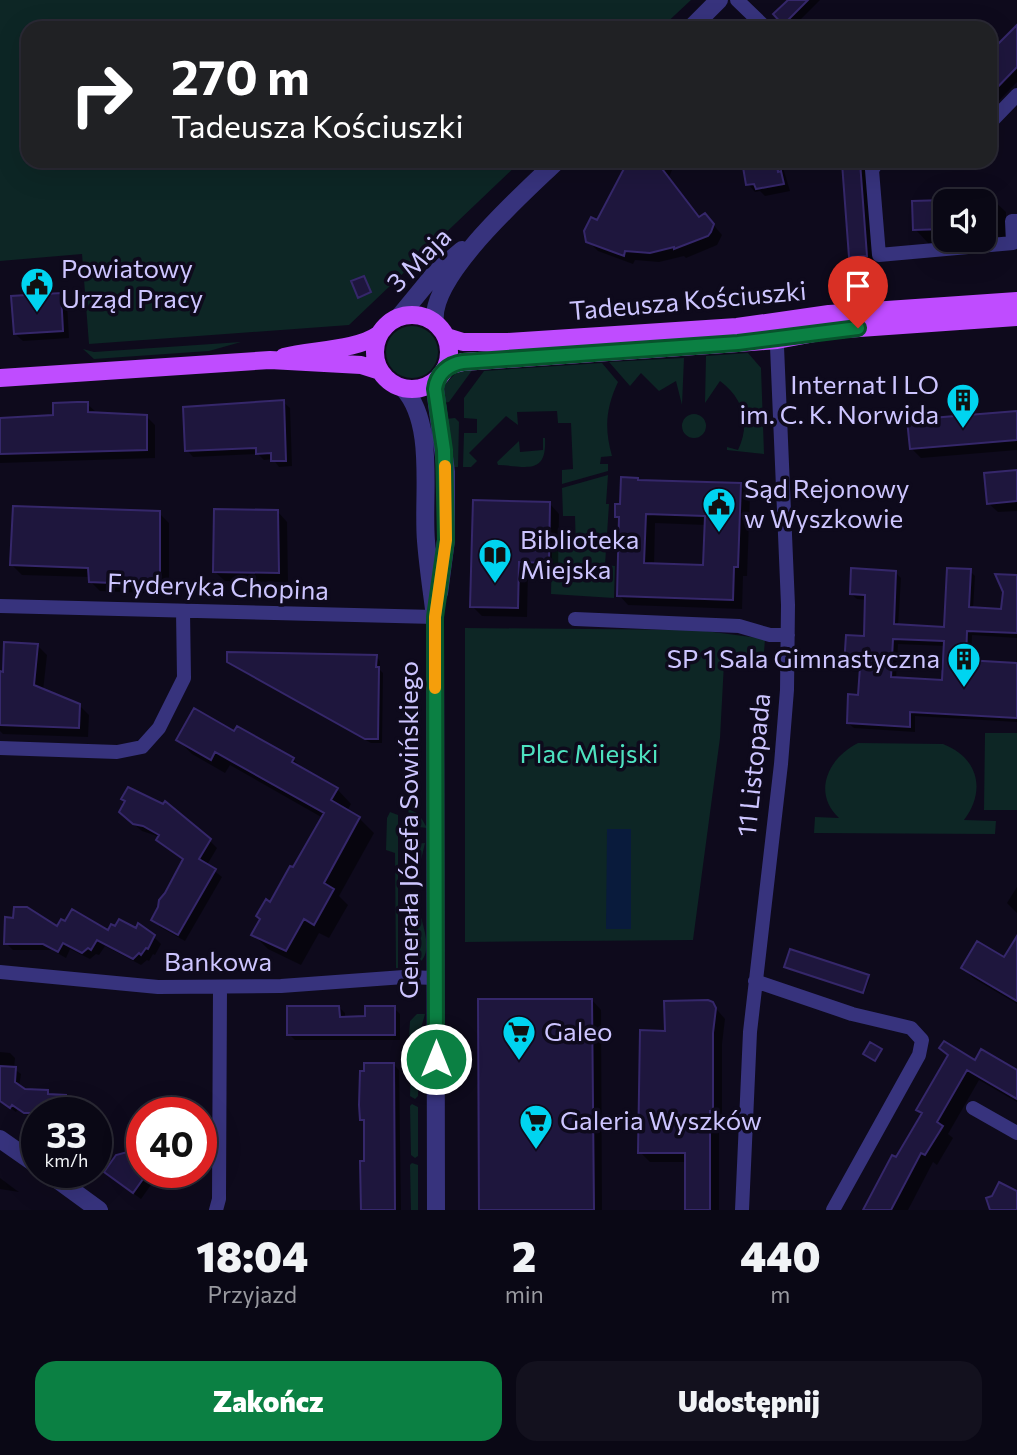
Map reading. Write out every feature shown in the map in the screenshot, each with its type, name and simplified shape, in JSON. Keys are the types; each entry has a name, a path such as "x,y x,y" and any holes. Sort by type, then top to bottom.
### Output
{"main road":[{"name":"Tadeusza Kościuszki","path":"447,366 463,362 777,331 829,314 1017,301"},
{"path":"0,378 270,360 361,365 380,371 394,385 415,389 436,381 447,366 450,356 447,337 435,322 418,314 391,321 379,335 359,344 305,351 270,360"},
{"name":"Tadeusza Kościuszki","path":"447,337 463,342 508,342 831,330 1017,317"},
{"path":"379,335 375,353 380,371"}],"street":[{"path":"698,21 719,0"},
{"path":"737,0 759,21"},
{"path":"997,116 1017,95"},
{"name":"3 Maja","path":"435,322 435,305 476,240 549,168"},
{"path":"873,168 879,255 1013,243 1012,221 1017,221"},
{"name":"3 Maja","path":"399,317 436,272 476,240"},
{"name":"11 Listopada","path":"742,1210 755,981 781,764 788,635 777,331"},
{"name":"Generała Józefa Sowińskiego","path":"435,617 446,540 445,461 436,381"},
{"name":"Generała Józefa Sowińskiego","path":"403,388 415,404 420,421 424,452 426,540 435,617 436,1210"},
{"name":"Fryderyka Chopina","path":"0,606 435,617"},
{"path":"0,748 117,752 142,747 159,728 184,678 183,611"},
{"path":"575,619 739,626 770,635 788,635"},
{"name":"Bankowa","path":"0,972 158,987 436,978"},
{"path":"755,981 852,1014 911,1028 922,1040 919,1055 833,1210"},
{"path":"216,1210 219,1199 220,987"},
{"path":"973,1108 1017,1133"},
{"path":"0,1139 21,1154"},
{"path":"69,1188 99,1210"}],"green space":[{"path":"0,0 691,0 668,21 21,21 21,168 514,168 349,325 89,344 82,254 0,261"},
{"path":"412,326 422,328 430,334 436,342 436,362 430,370 422,376 412,378 402,376 394,370 388,362 386,352 388,342 394,334 402,328"},
{"path":"241,342 209,351 94,359 83,349 94,352"},
{"path":"748,353 761,368 764,454 727,450 727,447 738,450 744,421 739,403 720,381 705,403 706,356"},
{"path":"684,358 682,405 676,381 659,391 641,373 630,386 609,362"},
{"path":"602,363 618,382 608,418 612,456 601,457 600,464 608,464 608,471 562,484 562,470 573,469 571,423 558,423 557,411 517,412 518,425 506,416 469,453 477,461 471,467 463,467 464,433 477,433 477,419 464,418 464,398 484,371"},
{"path":"473,369 449,402 443,403 444,385 457,372"},
{"path":"694,414 702,418 706,426 702,434 694,438 686,434 682,426 686,418"},
{"path":"455,418 459,422 458,467 454,467 445,419"},
{"path":"543,438 545,450 538,464 526,467 498,465 497,462 519,441 520,452 543,450"},
{"path":"608,475 605,565 615,566 614,598 551,594 552,551 576,550 575,516 563,516 562,488"},
{"name":"Plac Miejski","path":"465,628 698,630 765,639 763,665 749,664 749,655 737,655 736,663 724,663 720,738 693,940 465,942"},
{"path":"413,668 419,669 420,772 409,789 408,673"},
{"path":"985,733 1017,733 1017,810 984,810"},
{"path":"858,743 943,744 955,750 971,767 977,787 971,809 964,820 996,821 995,834 814,833 815,817 839,818 826,798 827,777 839,758"},
{"path":"408,809 419,814 427,828 411,826"},
{"path":"390,812 398,815 398,968 395,853 386,850 387,818"},
{"path":"425,843 420,864 409,864 409,848 414,844"},
{"path":"420,913 426,937 426,952 417,965 409,969 409,914"},
{"path":"417,1014 425,1014 418,1039 412,1039 409,1036 410,1021"},
{"path":"412,1044 418,1047 418,1096 415,1099 410,1096"},
{"path":"412,1104 418,1107 418,1156 415,1158 411,1155"},
{"path":"412,1163 418,1165 418,1210 411,1210"}],"water":[{"path":"607,829 631,829 631,929 606,929"}],"building":[{"path":"788,0 808,0 787,21 779,21 773,14"},
{"path":"1017,25 1017,67 997,88 997,45"},
{"path":"624,168 662,168 699,217 705,213 714,224 708,236 674,249 650,253 625,251 624,256 586,242 584,231 591,217 597,220"},
{"path":"743,168 777,168 778,172 781,171 784,184 756,189 754,184 746,185"},
{"path":"842,168 860,168 867,256 849,257"},
{"path":"933,200 933,229 913,230 912,201"},
{"path":"364,276 371,292 358,298 351,281"},
{"name":"Powiatowy Urząd Pracy","path":"61,293 63,331 14,334 11,296"},
{"path":"284,400 286,461 271,461 271,453 256,454 256,448 185,451 183,407"},
{"path":"88,402 88,412 147,415 147,450 0,454 0,418 53,415 53,403"},
{"name":"Internat I LO im. C. K. Norwida","path":"1017,411 1017,440 910,449 907,420"},
{"name":"Internat I LO im. C. K. Norwida","path":"1017,470 1017,501 987,504 984,473"},
{"name":"Sąd Rejonowy w Wyszkowie","path":"621,477 638,480 741,483 738,567 734,567 733,600 617,596 619,517 615,517 615,504 620,504","holes":["646,514 705,516 703,565 644,563"]},
{"path":"473,500 550,502 549,563 519,562 518,608 470,607"},
{"path":"13,506 160,511 160,585 89,582 88,568 10,565"},
{"path":"214,509 278,510 279,573 213,572"},
{"path":"851,568 896,571 894,624 944,627 947,568 971,569 969,607 1001,609 1003,592 995,574 1017,575 1017,633 967,631 966,660 1017,663 1017,718 910,712 910,727 847,723 848,694 858,695 860,667 844,666 846,635 864,636 865,595 850,594","holes":["893,639 944,641 942,680 891,677"]},
{"path":"4,642 38,644 34,685 80,704 79,728 0,725 0,671 3,672"},
{"path":"227,652 377,655 378,739 365,739 227,662"},
{"path":"194,708 234,731 237,726 294,758 292,762 338,788 331,800 360,817 324,883 334,889 314,925 304,919 286,951 251,935 260,919 256,916 266,899 270,902 324,813 215,752 211,760 176,740"},
{"path":"128,787 163,804 165,801 211,839 199,859 216,869 178,935 151,920 159,900 183,859 156,840 159,835 133,824 119,812 125,801 121,799"},
{"path":"14,907 27,907 57,926 61,919 65,921 72,909 108,930 111,924 115,926 119,919 136,928 138,923 155,935 148,949 133,959 97,940 91,950 88,948 82,953 63,943 58,952 43,944 4,944 5,917 13,918"},
{"path":"1017,936 1017,1001 961,968 977,941 1004,957"},
{"path":"790,949 869,975 863,993 784,967"},
{"path":"478,999 592,999 594,1210 479,1210"},
{"path":"664,1001 713,1002 716,1008 713,1033 713,1111 710,1111 710,1210 685,1210 685,1153 638,1153 640,1030 665,1031"},
{"path":"287,1006 339,1006 340,1017 365,1016 365,1006 395,1006 395,1035 287,1035"},
{"path":"944,1041 975,1060 981,1049 1017,1070 1017,1099 967,1070 937,1122 943,1126 925,1155 921,1153 891,1210 863,1210 892,1155 896,1157 922,1113 916,1110 948,1055 939,1048"},
{"path":"870,1042 882,1049 875,1061 863,1054"},
{"path":"364,1063 394,1063 395,1210 361,1210 360,1161 364,1161 364,1120 360,1120 359,1105 360,1071 364,1071"},
{"path":"0,1066 16,1067 15,1082 25,1089 48,1090 48,1094 66,1095 21,1097 21,1111 0,1101"},
{"path":"126,1152 126,1188 112,1178 112,1161 116,1155"},
{"path":"999,1182 1017,1191 1017,1210 990,1210 986,1198 992,1196"}],"slow traffic":[{"path":"435,688 435,617 446,540 445,466"}],"place":[{"name":"Powiatowy Urząd Pracy","path":"37,314"},
{"name":"Internat I LO im. C. K. Norwida","path":"963,430"},
{"name":"Sąd Rejonowy w Wyszkowie","path":"719,534"},
{"name":"Biblioteka Miejska","path":"495,585"},
{"name":"SP 1 Sala Gimnastyczna","path":"964,689"},
{"name":"Galeo","path":"519,1062"},
{"name":"Galeria Wyszków","path":"536,1151"}],"route":[{"path":"436,1059 435,617 446,540 446,472 436,381 447,366 455,363 777,340 809,333 858,328"}]}
